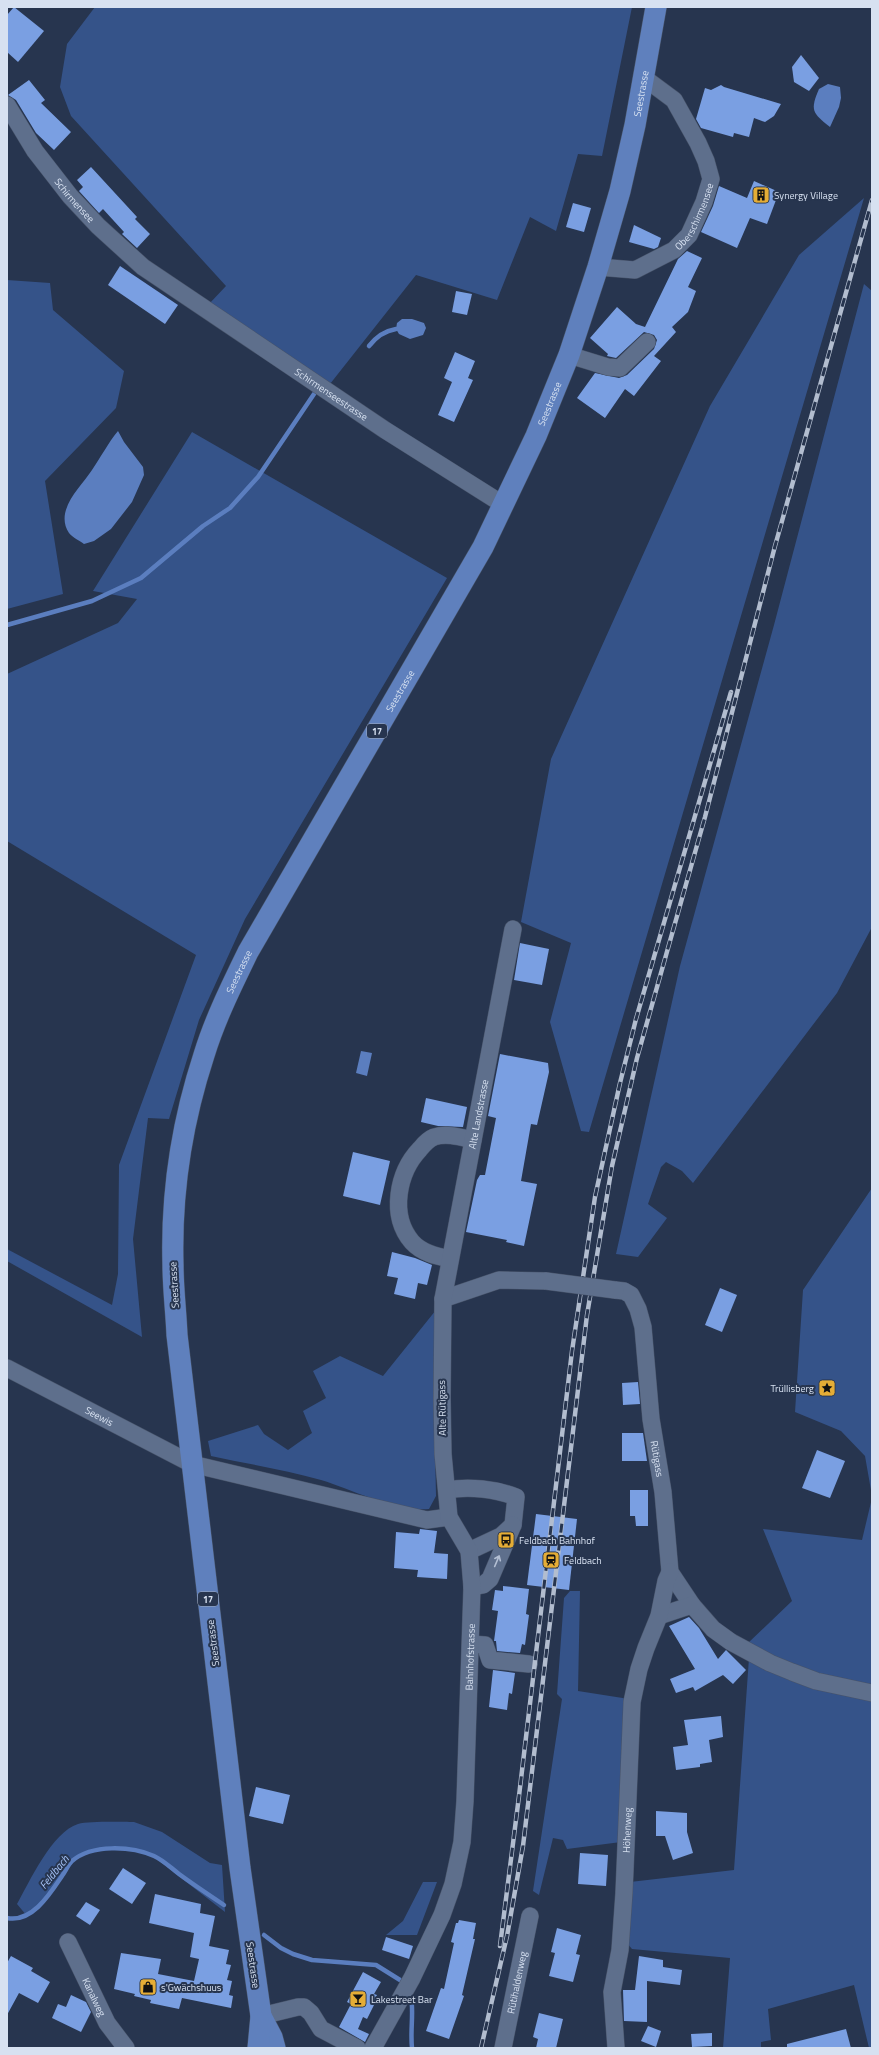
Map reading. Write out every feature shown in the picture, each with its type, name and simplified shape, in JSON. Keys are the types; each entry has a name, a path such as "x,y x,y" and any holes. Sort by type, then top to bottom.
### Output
{"main road":[{"name":"Seestrasse","path":"258,2048 261,2016 240,1868 177,1334 173,1265 174,1212 187,1124 204,1055 223,1006 248,952 456,594 504,505 536,436 569,355 598,267 620,191 635,125 656,7"},
{"name":"Seestrasse","path":"261,2016 272,2038 275,2048"}],"street":[{"name":"Oberschirmensee","path":"598,267 635,270 674,250 689,235 704,202 711,180 706,161 698,143 674,100 643,77"},
{"name":"Schirmensee","path":"7,105 35,151 70,196 114,241 160,280"},
{"name":"Schirmenseestrasse","path":"160,280 385,430 504,505"},
{"path":"569,355 608,367 620,368 647,342"},
{"name":"Alte Landstrasse","path":"443,1299 514,930"},
{"path":"450,1259 428,1253 412,1242 402,1222 399,1199 400,1188 408,1165 415,1153 432,1138 450,1135 473,1140"},
{"name":"Rütigass","path":"443,1299 478,1279 546,1281 624,1291 630,1295 638,1309 643,1327 651,1419 663,1492 670,1572 692,1604 713,1629 731,1642 770,1663 816,1681 872,1693"},
{"name":"Alte Rütigass","path":"443,1299 443,1454 450,1517"},
{"name":"Seewis","path":"7,1368 192,1464"},
{"path":"192,1464 427,1520 450,1517"},
{"path":"447,1490 467,1488 507,1493 516,1497 513,1525 490,1579 484,1585 472,1587"},
{"name":"Bahnhofstrasse","path":"373,2048 412,1978 444,1910 453,1884 460,1849 465,1801 472,1587 469,1551 450,1517"},
{"path":"469,1551 501,1536 513,1525"},
{"name":"Höhenweg","path":"616,2048 612,1992 620,1950 624,1900 632,1702 646,1648 659,1616 666,1581 670,1572"},
{"path":"659,1616 692,1604"},
{"path":"470,1644 485,1645 490,1660 529,1664"},
{"name":"Rütihaldenweg","path":"503,2048 530,1916"},
{"name":"Kanalweg","path":"68,1942 105,2018 126,2048"},
{"path":"261,2016 298,2007 307,2008 321,2029 357,2048"}],"shaded area":[{"path":"95,7 632,7 602,156 578,154 556,231 530,217 497,300 416,275 330,384 209,304 226,286 71,116 60,87 67,44"},
{"path":"828,84 840,87 841,98 839,107 830,127 819,118 814,111 814,102 819,89"},
{"path":"864,198 589,1132 581,1131 550,1022 571,943 521,922 551,759 710,406 799,255"},
{"path":"7,280 50,283 53,310 124,371 116,408 45,481 63,594 7,609"},
{"path":"864,284 872,291 872,927 837,993 693,1183 682,1171 666,1162 661,1167 648,1204 667,1218 638,1257 616,1254 680,966 774,625"},
{"path":"402,319 412,319 424,323 426,328 423,335 410,339 399,334 396,329 397,323"},
{"path":"118,431 124,442 143,467 144,475 132,502 111,529 94,541 84,544 69,533 65,524 67,507 76,491"},
{"path":"192,432 447,578 245,919 199,1020 169,1119 148,1118 133,1239 142,1337 7,1261 7,1249 112,1305 118,1274 119,1165 196,955 7,841 7,674 118,623 137,599 93,591"},
{"path":"361,1051 372,1053 367,1076 356,1073"},
{"path":"872,1188 872,1496 865,1456 841,1431 795,1412 803,1290"},
{"path":"436,1310 434,1399 436,1496 429,1509 416,1509 389,1504 308,1476 211,1456 208,1441 258,1425 264,1434 288,1450 312,1433 303,1411 326,1398 313,1371 340,1356 383,1376"},
{"path":"872,1498 872,2048 869,2048 854,1985 768,2009 771,2040 761,2042 761,2048 723,2048 730,1958 632,1949 627,1943 630,1882 734,1870 749,1658 747,1644 792,1601 763,1529 862,1540"},
{"path":"570,1591 580,1591 578,1691 629,1699 621,1842 567,1849 563,1840 553,1838 539,1895 533,1891 562,1699 557,1694 564,1598"},
{"path":"134,1822 162,1832 210,1863 222,1865 225,1912 154,1857 134,1850 116,1849 87,1853 71,1861 54,1888 40,1905 27,1916 17,1904 43,1858 59,1837 68,1829 83,1823"},
{"path":"423,1882 437,1882 417,1935 386,1935 403,1921"}],"building":[{"path":"14,7 44,31 18,62 7,52 7,15"},
{"path":"801,55 819,78 809,91 794,82 792,67"},
{"path":"29,80 45,100 41,103 71,132 54,150 36,133 16,100 8,95"},
{"path":"721,85 781,104 774,116 765,122 754,118 749,137 734,133 733,137 701,128 696,119 705,88 711,90"},
{"path":"91,167 137,217 135,219 150,234 137,248 122,234 124,232 103,209 99,213 79,191 83,187 77,180"},
{"path":"754,181 779,192 767,224 750,218 737,248 701,232 713,206 719,186 747,198"},
{"path":"573,203 591,208 584,232 566,227"},
{"path":"634,225 661,238 658,247 654,249 629,242"},
{"path":"687,251 702,258 688,287 696,291 688,312 672,327 676,332 654,356 661,361 634,396 625,389 605,418 577,398 595,373 619,378 627,375 654,349 657,340 654,335 644,332 616,358 607,356 608,354 590,338 617,307 636,324 645,327 678,259"},
{"path":"120,266 178,305 165,324 108,285"},
{"path":"456,291 472,294 467,315 452,312"},
{"path":"455,352 475,361 468,378 473,380 454,422 438,415 452,382 444,378"},
{"path":"520,943 549,949 542,985 514,980"},
{"path":"500,1054 548,1063 549,1072 537,1125 531,1124 521,1181 537,1184 524,1246 506,1242 507,1240 466,1232 477,1180 480,1175 485,1175 496,1118 488,1116"},
{"path":"426,1098 467,1107 463,1127 438,1126 421,1122"},
{"path":"353,1152 390,1161 380,1205 343,1196"},
{"path":"392,1252 415,1258 432,1265 427,1285 418,1283 415,1299 394,1294 398,1278 387,1276"},
{"path":"720,1288 737,1295 722,1332 705,1325"},
{"path":"638,1382 640,1404 623,1405 622,1383"},
{"path":"622,1433 643,1433 647,1461 622,1461"},
{"path":"817,1450 845,1461 830,1498 802,1488"},
{"path":"630,1490 648,1490 648,1526 636,1526 635,1516 630,1516"},
{"path":"536,1514 577,1519 569,1590 527,1585"},
{"path":"420,1529 437,1531 434,1553 448,1554 447,1579 417,1577 418,1570 394,1568 396,1532 419,1534"},
{"path":"503,1586 529,1589 526,1614 529,1615 525,1645 522,1644 520,1653 497,1651 496,1641 494,1641 498,1611 492,1610 495,1590 503,1591"},
{"path":"689,1617 699,1628 718,1659 726,1650 746,1670 733,1684 723,1675 695,1691 693,1687 676,1693 670,1679 695,1669 669,1626"},
{"path":"493,1670 515,1673 512,1694 509,1693 507,1710 489,1707"},
{"path":"721,1716 723,1737 709,1740 712,1762 700,1764 700,1767 676,1770 673,1747 688,1745 684,1720"},
{"path":"256,1787 290,1795 283,1824 249,1816"},
{"path":"656,1811 687,1813 687,1832 693,1853 673,1860 665,1836 656,1836"},
{"path":"580,1853 608,1855 606,1886 578,1884"},
{"path":"123,1868 146,1883 132,1904 109,1889"},
{"path":"155,1894 201,1904 200,1913 215,1916 209,1946 229,1950 226,1964 231,1965 227,1980 232,1981 229,1995 233,1996 231,2008 182,1998 179,2009 150,2003 151,2000 114,1989 121,1953 161,1959 158,1974 194,1981 199,1959 190,1957 194,1933 149,1923"},
{"path":"86,1902 100,1910 90,1925 76,1916"},
{"path":"459,1920 476,1923 473,1939 475,1939 462,1995 464,1996 449,2039 426,2031 441,1988 444,1989 454,1943 451,1942 456,1923 458,1923"},
{"path":"557,1928 581,1935 576,1954 580,1955 573,1982 549,1976 555,1953 551,1952"},
{"path":"386,1937 413,1946 409,1959 382,1950"},
{"path":"11,1956 33,1968 31,1971 50,1982 38,2003 19,1993 7,2015 7,1963"},
{"path":"639,1956 663,1960 663,1967 682,1970 680,1985 647,1981 647,2022 624,2021 623,1990 635,1990"},
{"path":"363,1972 381,1982 374,1994 377,1995 372,2004 374,2005 367,2019 363,2017 358,2029 369,2034 365,2042 339,2027 351,2004 347,2002"},
{"path":"71,1995 86,2002 91,2012 81,2032 52,2018 58,2004 66,2007"},
{"path":"539,2013 563,2019 556,2048 536,2048 538,2039 533,2037"},
{"path":"648,2026 661,2031 656,2047 641,2041"},
{"path":"846,2029 851,2048 787,2048 787,2044"},
{"path":"712,2033 712,2046 692,2047 691,2034"}],"waterway":[{"path":"369,346 381,335 396,329"},
{"path":"7,625 92,601 141,578 203,526 230,508 258,477 314,394"},
{"name":"Feldbach","path":"7,1918 24,1916 39,1906 52,1891 69,1864 80,1855 101,1849 112,1848 134,1850 154,1856 224,1905"},
{"name":"Feldbach","path":"264,1935 281,1948 293,1954 312,1960 376,1965 400,1980"},
{"name":"Feldbach","path":"411,1996 412,2048"}],"railway":[{"path":"481,2048 507,1936 523,1846 587,1315 612,1166 637,1058 705,817 775,546 872,200"},
{"path":"500,1946 572,1351 595,1197 620,1083 636,1019 731,692"}],"place":[{"name":"Synergy Village","path":"761,195"},
{"name":"Trüllisberg","path":"827,1388"},
{"name":"Feldbach Bahnhof","path":"506,1540"},
{"name":"Feldbach","path":"551,1560"},
{"name":"s'Gwächshuus","path":"148,1987"},
{"name":"Lakestreet Bar","path":"358,1999"}]}
